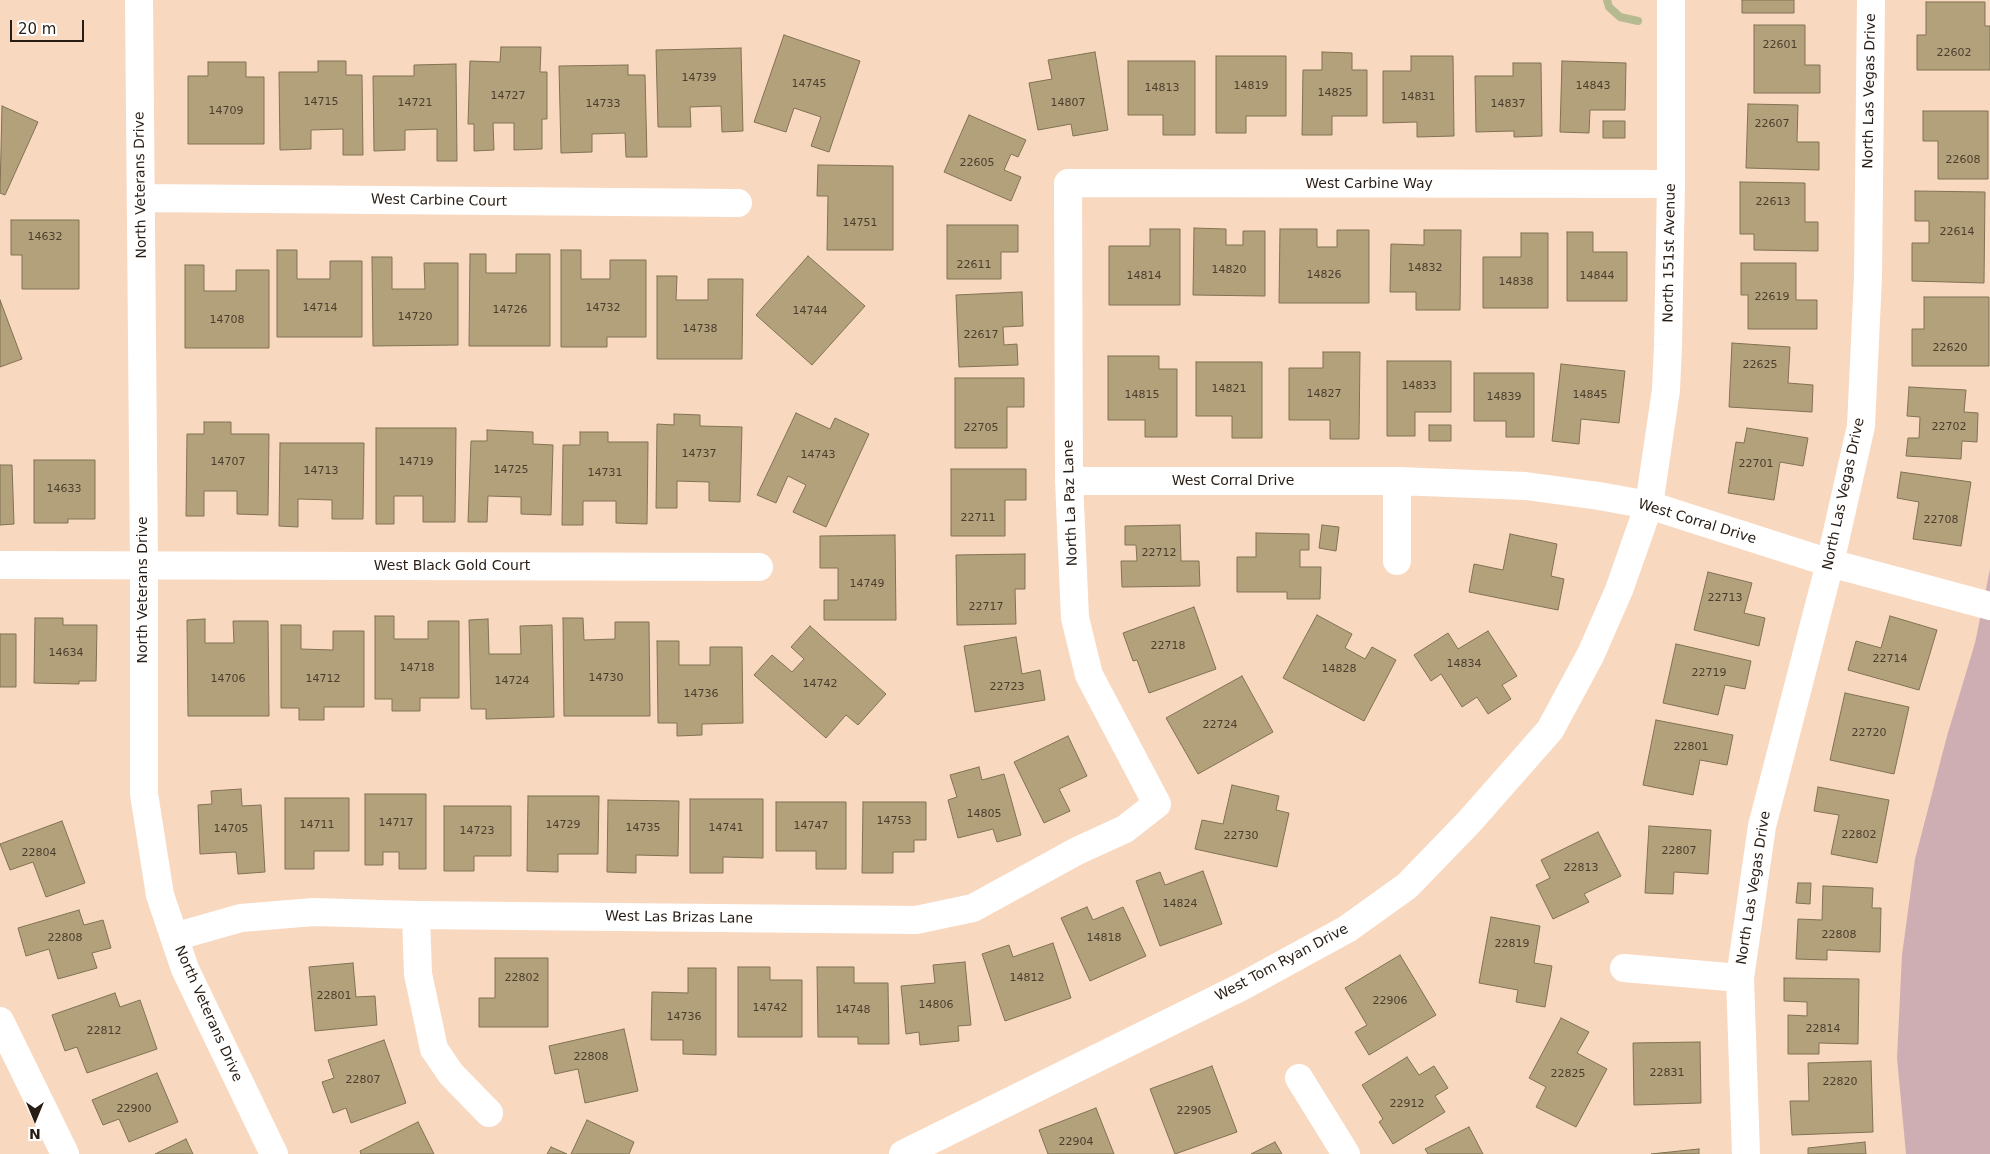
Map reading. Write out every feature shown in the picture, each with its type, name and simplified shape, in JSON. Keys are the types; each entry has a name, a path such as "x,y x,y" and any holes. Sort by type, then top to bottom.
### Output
{"street":[{"name":"North Veterans Drive","path":"139,0 144,794 160,895 185,969 274,1154"},
{"name":"North 151st Avenue","path":"1648,505 1666,390 1671,184 1670,0"},
{"name":"North Las Vegas Drive","path":"1746,1154 1740,978 1762,826 1830,563 1861,426 1868,277 1871,0"},
{"name":"West Carbine Way","path":"1068,183 1671,184"},
{"name":"North La Paz Lane","path":"1068,183 1069,481 1075,618 1089,675 1157,804"},
{"name":"West Carbine Court","path":"141,198 738,203"},
{"name":"West Corral Drive","path":"1069,481 1397,481 1526,486 1648,505 1830,563 1990,606"},
{"path":"1397,481 1397,561"},
{"name":"West Tom Ryan Drive","path":"903,1154 1059,1079 1313,949 1347,929 1407,886 1469,822 1550,730 1591,654 1615,598 1648,505"},
{"name":"West Black Gold Court","path":"0,565 760,567"},
{"name":"West Las Brizas Lane","path":"174,937 241,918 314,912 416,915 916,920 973,908 1077,851 1125,830 1157,804"},
{"path":"416,915 418,974 434,1049 451,1074 489,1113"},
{"name":"North Las Vegas Drive","path":"1624,968 1740,978"},
{"path":"0,1022 65,1154"},
{"path":"1298,1078 1346,1154"}],"shaded area":[{"path":"1990,569 1990,1154 1906,1154 1897,1058 1902,955 1915,859 1947,736 1975,643"}],"building":[{"path":"1742,0 1794,0 1794,13 1742,13"},
{"path":"1926,2 1985,2 1985,26 1990,26 1990,70 1917,70 1917,35 1926,35"},
{"path":"1754,25 1805,25 1805,65 1820,65 1820,93 1754,93"},
{"path":"784,35 860,61 829,152 811,146 821,117 794,108 786,132 754,122"},
{"path":"501,47 541,47 540,72 547,72 547,119 542,119 542,149 514,150 514,123 493,123 494,150 474,151 474,124 468,124 470,61 500,62"},
{"path":"741,48 743,131 722,132 721,106 690,107 691,127 658,127 656,50"},
{"path":"1095,52 1108,130 1073,136 1071,124 1038,130 1029,83 1052,79 1048,60"},
{"path":"1322,52 1352,53 1352,70 1367,70 1367,116 1332,116 1332,135 1302,135 1303,70 1322,70"},
{"path":"1216,56 1286,56 1286,116 1246,116 1246,133 1216,133"},
{"path":"1411,56 1453,56 1454,136 1417,137 1417,122 1383,123 1383,71 1411,71"},
{"path":"318,61 346,61 346,75 362,75 363,155 343,155 343,129 311,130 311,149 280,150 279,72 318,72"},
{"path":"1128,61 1195,61 1195,135 1163,135 1163,115 1128,115"},
{"path":"1562,61 1626,63 1625,110 1590,110 1589,133 1560,132"},
{"path":"208,62 246,62 246,77 264,77 264,144 188,144 188,76 208,76"},
{"path":"1513,63 1541,63 1542,136 1514,137 1514,131 1476,132 1475,76 1513,76"},
{"path":"456,64 457,161 437,161 437,129 405,130 405,150 374,151 373,76 414,76 414,65"},
{"path":"628,65 628,75 645,75 647,157 626,157 625,133 592,134 592,152 561,153 559,66"},
{"path":"1748,104 1798,105 1797,142 1819,142 1819,170 1746,168"},
{"path":"2,106 38,122 5,195 0,193"},
{"path":"1923,111 1988,111 1988,179 1938,179 1938,141 1923,141"},
{"path":"969,115 1026,140 1018,157 1011,154 1004,170 1021,177 1011,201 944,172"},
{"path":"1603,121 1625,121 1625,138 1603,138"},
{"path":"818,165 893,166 893,250 827,250 828,196 817,196"},
{"path":"1740,182 1805,183 1805,222 1818,222 1818,251 1754,250 1754,234 1740,234"},
{"path":"1915,191 1985,192 1984,283 1912,281 1912,243 1929,243 1929,221 1915,221"},
{"path":"11,220 79,220 79,289 22,289 22,255 11,255"},
{"path":"947,225 1018,225 1018,252 1001,252 1001,279 947,279"},
{"path":"1194,228 1226,229 1226,245 1243,245 1243,231 1265,231 1265,296 1193,295"},
{"path":"1150,229 1180,229 1180,305 1109,305 1109,246 1150,246"},
{"path":"1280,229 1317,229 1317,247 1337,247 1337,230 1369,230 1369,303 1279,303"},
{"path":"1424,230 1461,230 1460,310 1416,310 1416,292 1390,292 1391,244 1424,245"},
{"path":"1567,232 1593,232 1593,252 1627,252 1627,301 1567,301"},
{"path":"1521,233 1548,233 1548,308 1483,308 1483,257 1521,257"},
{"path":"277,250 297,250 297,279 330,279 330,261 362,261 362,337 277,337"},
{"path":"561,250 581,250 581,279 610,279 610,260 646,260 646,337 607,337 607,347 561,347"},
{"path":"470,254 486,254 486,273 516,273 516,254 550,254 550,346 469,346"},
{"path":"808,256 865,306 812,365 756,315"},
{"path":"372,257 392,257 392,289 425,289 424,263 458,263 458,345 373,346"},
{"path":"1741,263 1796,263 1796,300 1817,300 1817,329 1748,329 1748,295 1741,295"},
{"path":"185,265 204,265 204,291 236,291 236,270 269,270 269,348 185,348"},
{"path":"657,276 677,276 676,300 708,300 708,279 743,279 742,359 657,359"},
{"path":"1022,292 1023,326 1003,327 1004,345 1017,344 1018,365 959,367 956,295"},
{"path":"1924,297 1989,297 1989,366 1912,366 1912,329 1924,329"},
{"path":"0,300 22,359 0,367"},
{"path":"1732,343 1790,347 1788,383 1813,385 1812,412 1729,407"},
{"path":"1323,352 1360,352 1359,439 1330,439 1330,420 1289,420 1289,368 1323,368"},
{"path":"1108,356 1159,356 1159,369 1177,369 1177,437 1145,437 1145,420 1108,420"},
{"path":"1387,361 1451,361 1451,412 1415,412 1415,436 1387,436"},
{"path":"1196,362 1262,362 1262,438 1232,438 1232,416 1196,416"},
{"path":"1561,364 1625,371 1619,423 1581,419 1579,444 1552,441"},
{"path":"1474,373 1534,373 1534,437 1506,437 1506,421 1474,421"},
{"path":"955,378 1024,378 1024,407 1007,407 1007,448 955,448"},
{"path":"1909,387 1966,390 1964,412 1978,413 1977,442 1962,441 1961,459 1906,456 1908,438 1919,438 1920,417 1907,416"},
{"path":"796,413 830,429 835,418 869,434 826,527 793,512 806,485 788,476 776,503 757,495"},
{"path":"674,414 700,415 700,426 742,427 740,502 709,501 709,482 677,481 677,508 656,508 657,424 674,425"},
{"path":"204,422 231,422 231,434 269,434 268,515 237,514 237,491 204,491 204,516 186,516 187,434 204,434"},
{"path":"1429,425 1451,425 1451,441 1429,441"},
{"path":"376,428 456,428 455,522 423,522 423,496 394,496 394,524 376,524"},
{"path":"1747,428 1808,438 1803,466 1780,462 1774,500 1728,493 1736,442 1744,443"},
{"path":"487,430 533,432 533,444 553,445 551,515 521,514 521,497 488,496 487,522 468,522 471,441 487,441"},
{"path":"580,432 608,432 608,442 648,442 647,524 616,523 616,501 583,501 583,525 562,525 563,445 580,445"},
{"path":"280,443 364,443 363,519 332,519 332,500 298,499 298,527 279,526"},
{"path":"34,460 95,460 95,519 68,519 68,523 34,523"},
{"path":"0,465 12,465 14,524 0,525"},
{"path":"951,469 1026,469 1026,500 1005,500 1005,536 951,536"},
{"path":"1901,472 1971,482 1961,546 1913,539 1919,502 1897,498"},
{"path":"1180,525 1181,561 1199,561 1200,586 1122,587 1121,561 1137,561 1136,545 1125,545 1125,526"},
{"path":"1322,525 1339,527 1336,551 1319,548"},
{"path":"1256,533 1309,534 1309,550 1300,550 1300,567 1321,567 1320,599 1287,599 1287,592 1237,592 1237,557 1256,557"},
{"path":"1510,534 1557,544 1551,576 1564,579 1558,610 1469,592 1474,564 1503,570"},
{"path":"895,535 896,620 824,620 824,600 838,600 838,568 820,568 820,536"},
{"path":"1025,554 1025,589 1015,589 1016,624 957,625 956,555"},
{"path":"1708,572 1752,583 1744,613 1765,618 1759,646 1694,630"},
{"path":"1194,607 1216,669 1149,693 1137,660 1133,661 1123,633"},
{"path":"1317,615 1352,634 1345,648 1365,659 1372,647 1396,660 1364,721 1283,678"},
{"path":"375,616 394,616 394,639 428,639 428,621 459,621 459,698 420,698 420,711 392,711 392,699 375,699"},
{"path":"1890,616 1937,630 1919,690 1848,670 1856,641 1881,648"},
{"path":"35,618 63,618 63,625 97,625 96,681 79,681 79,684 34,683"},
{"path":"563,618 583,618 584,640 615,639 615,622 649,622 650,716 564,716"},
{"path":"205,619 205,643 234,643 233,621 268,621 269,716 188,716 187,620"},
{"path":"488,619 489,654 521,654 520,626 552,625 554,717 486,719 486,709 471,709 469,620"},
{"path":"281,625 301,625 301,649 333,650 333,631 364,631 364,707 324,707 324,720 299,720 299,708 281,708"},
{"path":"810,626 886,694 858,725 846,715 826,738 754,675 772,655 792,672 804,659 791,647"},
{"path":"1488,631 1517,676 1502,685 1511,699 1488,714 1477,697 1462,707 1441,674 1431,681 1414,655 1448,633 1458,649"},
{"path":"0,634 16,634 16,687 0,687"},
{"path":"1016,637 1022,674 1040,670 1045,700 975,712 964,646"},
{"path":"657,641 679,641 679,665 710,665 710,647 742,647 743,723 702,724 702,735 677,736 677,723 658,723"},
{"path":"1676,644 1751,661 1745,689 1725,685 1718,715 1663,703"},
{"path":"1242,676 1273,732 1198,774 1166,718"},
{"path":"1845,693 1909,707 1894,774 1830,760"},
{"path":"1656,720 1733,735 1727,765 1700,760 1693,795 1643,785"},
{"path":"1068,736 1087,776 1059,789 1070,811 1044,823 1014,762"},
{"path":"979,767 982,780 1004,774 1021,835 997,842 993,829 958,838 948,800 957,797 950,775"},
{"path":"1232,785 1279,796 1276,810 1289,813 1277,867 1195,849 1202,820 1223,824"},
{"path":"1818,787 1889,800 1877,863 1831,854 1839,815 1814,811"},
{"path":"241,789 242,806 261,805 265,872 238,874 236,852 200,854 198,805 212,804 211,791"},
{"path":"365,794 426,794 426,869 399,869 399,852 383,852 383,865 365,865"},
{"path":"528,796 599,796 598,854 558,854 558,872 527,871"},
{"path":"285,798 349,798 349,851 314,851 314,869 285,869"},
{"path":"690,799 763,799 763,858 723,857 723,873 690,873"},
{"path":"608,800 679,801 678,856 636,855 636,873 607,872"},
{"path":"776,802 846,802 846,869 816,869 816,851 776,851"},
{"path":"863,802 926,802 926,840 914,840 914,852 893,852 893,873 862,873"},
{"path":"444,806 511,806 511,856 474,856 474,871 444,871"},
{"path":"62,821 85,883 46,897 33,862 10,870 0,844"},
{"path":"1649,826 1711,830 1708,874 1674,872 1673,894 1645,893"},
{"path":"1598,832 1621,876 1584,894 1589,902 1553,919 1536,885 1550,878 1541,860"},
{"path":"1203,871 1222,924 1160,946 1136,881 1160,872 1165,885"},
{"path":"1798,883 1811,883 1810,904 1796,903"},
{"path":"1823,886 1873,888 1872,908 1881,908 1880,952 1827,950 1827,960 1796,959 1798,919 1822,920"},
{"path":"1087,907 1093,920 1123,907 1146,956 1090,981 1061,918"},
{"path":"79,910 84,925 103,920 111,948 92,953 97,968 58,979 49,949 26,956 18,928"},
{"path":"1491,917 1540,926 1534,963 1552,966 1545,1007 1516,1002 1518,990 1479,983"},
{"path":"1053,943 1071,998 1005,1021 982,954 1009,945 1013,957"},
{"path":"1400,955 1436,1015 1369,1055 1355,1032 1367,1025 1345,988"},
{"path":"495,958 548,958 548,1027 479,1027 479,998 495,998"},
{"path":"965,962 971,1025 958,1026 959,1041 920,1045 919,1032 906,1034 901,986 935,983 933,965"},
{"path":"353,963 356,997 375,996 377,1025 315,1031 309,967"},
{"path":"738,967 770,967 770,980 802,980 802,1037 738,1037"},
{"path":"817,967 854,967 854,983 888,983 889,1044 858,1044 858,1037 818,1037"},
{"path":"688,968 716,968 716,1055 683,1054 683,1040 651,1040 652,992 688,993"},
{"path":"1784,978 1859,979 1858,1044 1819,1043 1819,1054 1788,1054 1788,1015 1807,1016 1807,1002 1784,1001"},
{"path":"115,993 120,1007 140,1000 157,1049 87,1073 77,1047 65,1051 52,1015"},
{"path":"1561,1018 1589,1032 1577,1053 1607,1069 1576,1127 1536,1107 1546,1087 1529,1078"},
{"path":"624,1029 638,1091 585,1103 578,1069 555,1074 549,1046"},
{"path":"384,1040 406,1103 351,1123 346,1108 333,1113 322,1082 334,1078 328,1060"},
{"path":"1700,1042 1701,1103 1634,1105 1633,1043"},
{"path":"1407,1057 1419,1075 1434,1066 1448,1088 1435,1096 1445,1112 1393,1144 1379,1122 1383,1119 1362,1085"},
{"path":"1871,1061 1873,1132 1792,1135 1790,1101 1809,1101 1808,1063"},
{"path":"1212,1066 1237,1132 1175,1154 1150,1089"},
{"path":"157,1073 178,1122 129,1142 119,1119 103,1125 92,1100"},
{"path":"1096,1108 1114,1154 1048,1154 1039,1130"},
{"path":"587,1120 634,1142 629,1154 571,1154"},
{"path":"418,1122 434,1154 361,1154 360,1151"},
{"path":"1469,1127 1483,1154 1428,1154 1425,1149"},
{"path":"186,1139 193,1154 155,1154"},
{"path":"1275,1142 1282,1154 1251,1154"},
{"path":"1865,1142 1866,1154 1808,1154 1808,1148"},
{"path":"551,1147 567,1154 547,1154"},
{"path":"1699,1149 1699,1154 1651,1154"}],"waterway":[{"path":"1607,0 1609,7 1620,17 1638,21"}]}
